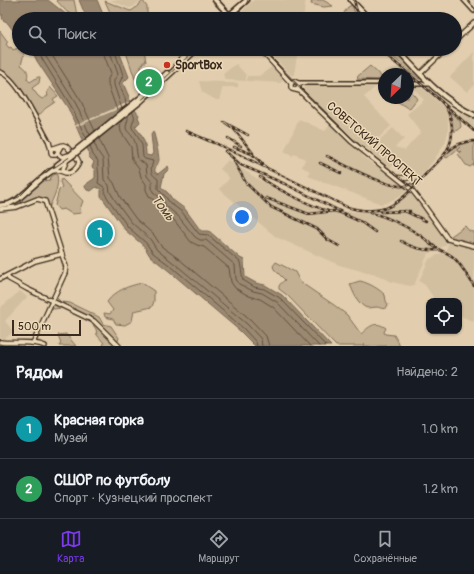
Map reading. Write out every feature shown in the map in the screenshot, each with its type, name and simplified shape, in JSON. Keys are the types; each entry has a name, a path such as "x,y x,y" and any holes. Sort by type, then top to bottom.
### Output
{"main road":[{"path":"216,0 227,12"},
{"path":"236,12 248,0"},
{"path":"352,0 363,12"},
{"path":"462,34 474,23"},
{"path":"140,100 185,56"},
{"path":"0,205 10,203 18,199 39,178 70,156 140,100 189,56"},
{"path":"267,56 292,83 298,86"},
{"path":"404,56 430,84 455,104 474,114"},
{"path":"420,73 438,56"},
{"name":"СОВЕТСКИЙ ПРОСПЕКТ","path":"292,83 292,89 298,86 349,139 412,190 448,239 474,246"},
{"path":"49,142 53,149 62,157 70,156"},
{"path":"53,149 64,145 68,146 79,160 79,165 68,173 60,170 53,171"},
{"path":"57,165 57,153 61,146"},
{"path":"53,149 51,154 57,153"},
{"path":"70,156 63,167 65,171 69,172 74,169"},
{"path":"0,205 8,205 18,199 66,162"},
{"path":"0,210 19,206 37,199 44,200 62,254 66,271 35,341"},
{"path":"0,279 35,261 62,254"},
{"path":"7,276 10,280 27,290 94,321 119,346"},
{"path":"0,342 35,341 45,346"}],"street":[{"path":"464,0 474,11"},
{"path":"0,72 8,77 21,93 49,142"},
{"path":"298,86 303,82 378,83"},
{"path":"414,84 430,84"}],"shaded area":[{"path":"56,0 74,0 76,12 67,12"},
{"path":"110,0 141,0 133,7 129,8"},
{"path":"254,0 306,0 304,12 241,12"},
{"path":"312,0 323,0 333,6 324,7 311,4"},
{"path":"105,1 130,11 143,1 147,7 147,12 110,12"},
{"path":"352,5 354,12 345,12 348,7"},
{"path":"0,31 8,42 6,44 9,48 11,47 12,48 12,56 23,56 21,65 27,71 27,79 30,82 40,77 39,83 32,88 38,96 42,99 48,96 47,93 50,87 58,96 53,99 55,102 46,108 42,113 36,115 31,105 12,79 0,70"},
{"path":"474,52 474,85 467,92 450,77"},
{"path":"127,56 145,56 146,62 143,62 141,70 147,76 138,82 135,79"},
{"path":"273,56 297,56 294,75 291,75"},
{"path":"402,56 411,68 406,68 393,57 389,57"},
{"path":"236,64 246,75 246,81 225,80 223,74"},
{"path":"273,66 282,76 282,82 247,81 247,76 259,76"},
{"path":"370,66 378,73 378,80 357,79 358,76"},
{"path":"414,71 422,79 419,79 414,75"},
{"path":"199,81 238,83 238,87 223,87 219,100 216,100 202,92"},
{"path":"304,84 378,84 364,97 391,126 367,149 358,143 304,89"},
{"path":"418,86 425,90 445,108 448,115 448,132 445,143 419,179 413,179 406,173 405,175 394,165 390,168 368,150 393,128 404,139 395,147 405,150 421,132 407,114 424,100 414,87"},
{"path":"414,95 417,99 414,103"},
{"path":"401,104 413,104 409,109"},
{"path":"461,111 474,118 474,129 458,115"},
{"path":"450,112 460,121 461,127 456,131 453,131"},
{"path":"299,119 325,131 330,124 363,154 362,156 375,166 377,165 408,190 399,197 381,204 308,176 310,171 302,167 305,159 294,154 293,156 284,152"},
{"path":"466,142 474,142 474,164 470,167 466,165 458,154 461,151 458,152 457,150 460,147 447,158 445,157 454,148"},
{"path":"228,160 261,181 322,211 368,212 383,210 392,207 411,191 447,240 446,245 428,254 414,285 410,286 392,282 380,276 339,265 276,237 219,189 229,179 228,176 220,169"},
{"path":"55,174 57,175 58,183 49,208 44,199 38,197 18,205 0,209 0,207 11,205 43,181 50,180"},
{"path":"62,179 83,201 80,209 81,213 72,214 64,209 59,210 55,205 59,190 62,187 60,182"},
{"path":"465,226 469,231 474,232 474,245 450,238"},
{"path":"449,241 474,248 474,322 462,316 462,298 433,298 425,285 419,281 429,259 446,251"},
{"path":"276,262 295,272 300,282 347,315 361,334 372,325 379,325 386,328 384,332 385,334 394,335 400,346 365,346 364,344 364,346 336,346 287,295 279,289 280,285 285,280 274,269 273,266"},
{"path":"360,281 374,286 385,295 388,305 387,307 383,309 377,307 367,308 361,304 356,298 350,284"},
{"path":"142,283 154,291 154,301 152,307 134,311 132,321 125,325 116,324 113,319 105,317 104,313 110,314 113,310 107,302 114,294 123,289"},
{"path":"20,291 27,297 5,321 13,331 4,339 0,338 0,308"},
{"path":"56,297 61,302 70,303 99,317 103,324 111,326 119,338 116,346 103,346 104,343 97,335 96,329 90,321 68,307 54,309 50,307"},
{"path":"66,334 76,346 59,346 61,343 58,335"}],"water":[{"path":"0,0 48,0 63,12 12,12 12,29 6,21 4,22 2,17 3,15 0,15"},
{"path":"79,0 97,0 102,12 84,12"},
{"name":"Томь","path":"34,56 121,56 129,77 123,83 129,97 130,104 139,115 138,117 140,122 135,127 144,140 146,155 151,156 153,153 151,134 153,131 159,160 155,172 158,174 168,166 169,169 164,174 161,187 173,200 185,209 201,231 209,231 244,260 245,277 256,283 265,285 282,295 331,346 255,346 240,331 150,256 144,246 125,230 101,196 101,189 96,187 91,191 87,190 85,187 85,185 95,178 95,170 92,167 94,162 89,157 88,150 68,108"}],"pier":[{"path":"129,102 130,104 75,127 74,126"}],"tram line":[{"path":"238,12 248,0"},
{"path":"0,203 19,197 47,169 55,167 71,156 145,97 189,56"},
{"path":"269,56 312,101 352,139"},
{"path":"270,56 352,139"},
{"path":"352,139 377,159"},
{"path":"352,139 377,159"},
{"path":"377,159 397,175 409,176 409,180 406,181 402,179 383,164 377,159"}],"railway":[{"path":"354,0 357,12"},
{"path":"387,56 474,131"},
{"path":"209,140 347,207 362,210 376,210 386,208 402,198 446,152 451,139 452,125 448,112 441,101"},
{"path":"248,135 224,122 233,128 253,153"},
{"path":"186,131 214,143"},
{"path":"228,138 241,146"},
{"path":"447,152 459,144 474,141"},
{"path":"234,147 252,154 263,164"},
{"path":"225,151 241,165 285,184 348,215"},
{"path":"327,156 363,174 391,185 406,186 417,181"},
{"path":"234,161 246,183 271,207 317,229 328,240 339,246"},
{"path":"320,163 341,173"},
{"path":"260,177 293,196 328,211"},
{"path":"266,198 309,214 334,211 341,213 361,222 375,232"},
{"path":"405,211 426,221"},
{"path":"381,212 410,211"},
{"path":"370,213 377,214 403,225 420,235 431,245"},
{"path":"401,241 410,246 429,250 439,250"},
{"path":"429,241 434,247 450,255 456,260 474,286"}],"place":[{"name":"SportBox","path":"167,65"},
{"name":"СШОР по футболу","path":"149,82"},
{"name":"Красная горка","path":"100,233"}]}
